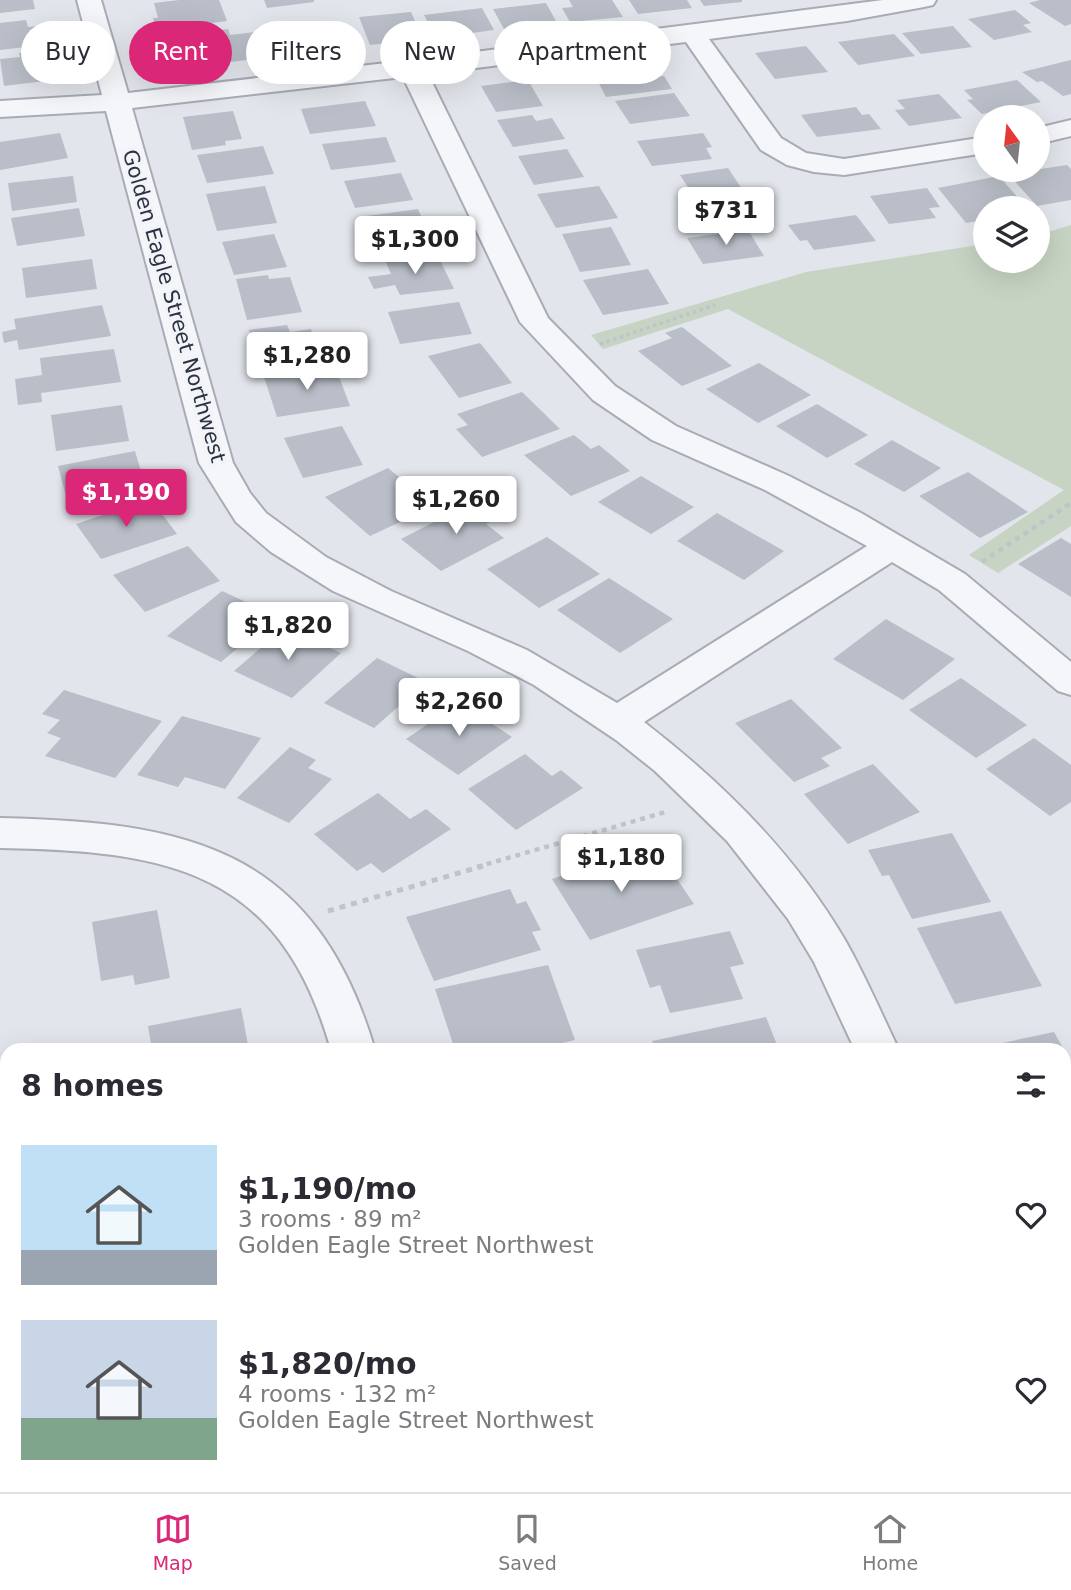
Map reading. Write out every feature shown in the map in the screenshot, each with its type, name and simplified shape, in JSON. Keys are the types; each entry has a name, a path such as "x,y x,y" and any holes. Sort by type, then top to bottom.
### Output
{"street":[{"name":"Golden Eagle Street Northwest","path":"89,0 216,463 230,490 256,523 310,564 372,595 472,637 548,676 661,755 711,799 779,876 828,950 874,1043"},
{"path":"480,60 847,14 924,0"},
{"path":"693,34 771,144 784,155 822,166 844,167 973,147"},
{"path":"0,110 118,102 380,72"},
{"path":"420,84 535,322 604,393 664,433 777,483 952,582 1071,682"},
{"path":"1050,132 1071,128"},
{"path":"617,722 892,546"},
{"path":"0,833 72,834 156,846 216,869 261,895 287,923 327,977 351,1043"}],"path":[{"path":"566,356 715,305"},
{"path":"952,582 1071,503"},
{"path":"287,923 711,799"}],"green space":[{"path":"1071,225 1071,526 998,573 969,555 1064,490 728,309 603,349 591,335 806,272 973,246 973,273 1050,273 1050,231"}],"building":[{"path":"0,0 33,0 35,9 0,13"},
{"path":"219,0 227,21 154,21 153,18 158,18 154,3"},
{"path":"264,0 314,0 314,2 267,8"},
{"path":"569,0 612,0 623,17 569,21 562,8 573,7"},
{"path":"629,0 687,0 692,8 638,14"},
{"path":"700,0 742,0 742,2 704,6"},
{"path":"1040,0 1071,0 1071,24 1065,26 1029,3"},
{"path":"546,3 556,21 500,21 493,9"},
{"path":"482,8 494,30 480,32 480,21 427,21 424,15"},
{"path":"1015,10 1031,23 1023,25 1032,32 994,40 968,19"},
{"path":"411,12 415,21 380,21 380,44 370,45 366,35 366,21 361,21 359,17"},
{"path":"26,20 21,21 21,48 0,50 0,23"},
{"path":"953,26 972,47 921,54 902,33"},
{"path":"246,33 246,60 232,62 232,35"},
{"path":"894,34 915,56 858,65 838,42"},
{"path":"806,46 828,72 775,79 755,53"},
{"path":"21,53 21,84 4,86 0,59 20,57"},
{"path":"1071,60 1071,94 1063,96 1042,81 1037,82 1022,72"},
{"path":"1017,80 1041,102 1026,105 973,106 967,100 973,99 964,90"},
{"path":"530,84 543,106 496,112 481,86"},
{"path":"599,84 669,84 672,89 606,97"},
{"path":"674,93 690,116 630,124 615,101"},
{"path":"939,94 962,118 909,126 895,110 905,109 897,100"},
{"path":"365,101 376,126 310,134 301,109"},
{"path":"856,107 862,115 869,114 881,129 817,137 801,115"},
{"path":"233,111 242,139 225,141 226,145 192,150 183,117"},
{"path":"532,115 536,121 552,118 565,139 513,147 497,120"},
{"path":"60,133 68,158 0,170 0,142"},
{"path":"703,133 712,147 706,148 712,159 652,166 637,141"},
{"path":"386,137 396,162 331,170 322,144"},
{"path":"263,146 274,174 207,183 197,155"},
{"path":"567,149 584,177 534,185 518,156"},
{"path":"1067,165 1071,169 1071,200 1050,204 1050,196 1028,196 1015,182 1050,182 1050,168"},
{"path":"728,168 748,198 700,205 680,175"},
{"path":"401,173 413,200 355,208 344,181"},
{"path":"73,176 77,202 12,211 8,183"},
{"path":"973,181 1004,182 1016,196 973,196 973,222 966,223 938,188"},
{"path":"265,186 277,223 217,231 206,194"},
{"path":"599,186 618,218 556,228 537,194"},
{"path":"927,188 940,207 929,208 936,218 889,224 870,196"},
{"path":"79,208 85,236 17,246 11,218"},
{"path":"418,209 434,246 381,253 367,216"},
{"path":"856,215 876,241 814,250 807,240 800,241 788,225"},
{"path":"611,227 631,265 580,272 562,234"},
{"path":"748,230 764,256 703,264 687,238"},
{"path":"274,234 287,267 234,275 222,242"},
{"path":"437,254 454,289 400,295 395,285 374,289 368,277 391,274 386,262"},
{"path":"92,259 97,289 26,298 22,268"},
{"path":"648,269 669,304 603,315 583,280"},
{"path":"268,275 269,279 290,277 302,312 247,320 236,279"},
{"path":"459,302 472,334 400,344 388,312"},
{"path":"102,305 111,336 19,350 17,340 4,343 2,332 16,329 14,319"},
{"path":"287,325 290,332 311,329 320,358 260,366 249,330"},
{"path":"682,327 732,366 682,386 638,351 672,338 665,333"},
{"path":"480,343 512,383 459,398 428,356"},
{"path":"114,349 121,382 41,393 42,402 18,405 15,379 42,375 40,358"},
{"path":"759,363 811,395 758,423 706,389"},
{"path":"335,366 350,406 277,417 264,377"},
{"path":"522,392 560,429 482,457 456,429 468,425 457,414"},
{"path":"817,404 868,435 827,458 776,426"},
{"path":"122,405 129,441 56,451 51,415"},
{"path":"342,426 363,465 303,478 284,438"},
{"path":"574,435 591,449 599,445 630,471 571,496 524,455"},
{"path":"892,440 941,468 904,492 854,464"},
{"path":"135,451 146,488 68,503 58,466"},
{"path":"388,468 434,506 370,536 325,497"},
{"path":"968,472 1028,512 980,538 919,496"},
{"path":"641,476 694,507 651,534 598,502"},
{"path":"151,499 177,534 101,559 76,524"},
{"path":"479,499 502,516 486,524 504,538 441,571 401,539"},
{"path":"717,513 784,551 744,580 677,541"},
{"path":"547,537 600,574 539,608 487,569"},
{"path":"1061,538 1071,544 1071,597 1018,564"},
{"path":"188,546 220,581 145,612 113,575"},
{"path":"609,578 673,619 620,653 557,610"},
{"path":"222,591 276,616 221,662 167,636"},
{"path":"886,619 955,659 903,700 833,659"},
{"path":"285,627 341,653 292,698 234,671"},
{"path":"377,658 426,682 374,728 324,703"},
{"path":"961,678 1027,725 976,758 909,710"},
{"path":"64,690 162,721 115,778 45,756 61,738 47,733 60,720 42,714"},
{"path":"791,699 842,748 821,758 830,766 794,782 735,723"},
{"path":"460,702 512,737 458,775 406,739"},
{"path":"182,716 261,738 225,789 185,777 178,787 137,775"},
{"path":"1034,738 1071,765 1071,802 1050,816 986,769"},
{"path":"290,747 316,760 308,768 332,779 289,823 237,798"},
{"path":"525,754 552,776 561,770 583,788 516,830 468,789"},
{"path":"873,764 920,812 848,844 804,794"},
{"path":"378,793 410,819 426,809 451,829 383,873 371,863 357,871 314,834"},
{"path":"952,833 991,902 912,919 889,875 882,876 868,850"},
{"path":"641,849 653,867 666,863 694,904 590,940 552,879"},
{"path":"510,889 517,904 526,901 541,930 532,932 541,950 434,981 406,917"},
{"path":"157,910 170,978 135,985 133,975 101,981 92,922"},
{"path":"1001,911 1042,986 955,1004 917,928"},
{"path":"730,931 744,964 730,967 743,999 670,1013 660,985 650,988 636,950"},
{"path":"548,965 575,1040 562,1043 453,1043 435,989"},
{"path":"241,1008 248,1043 151,1043 148,1026"},
{"path":"766,1017 776,1043 653,1043 652,1041"},
{"path":"1054,1032 1060,1043 1002,1043"}]}
